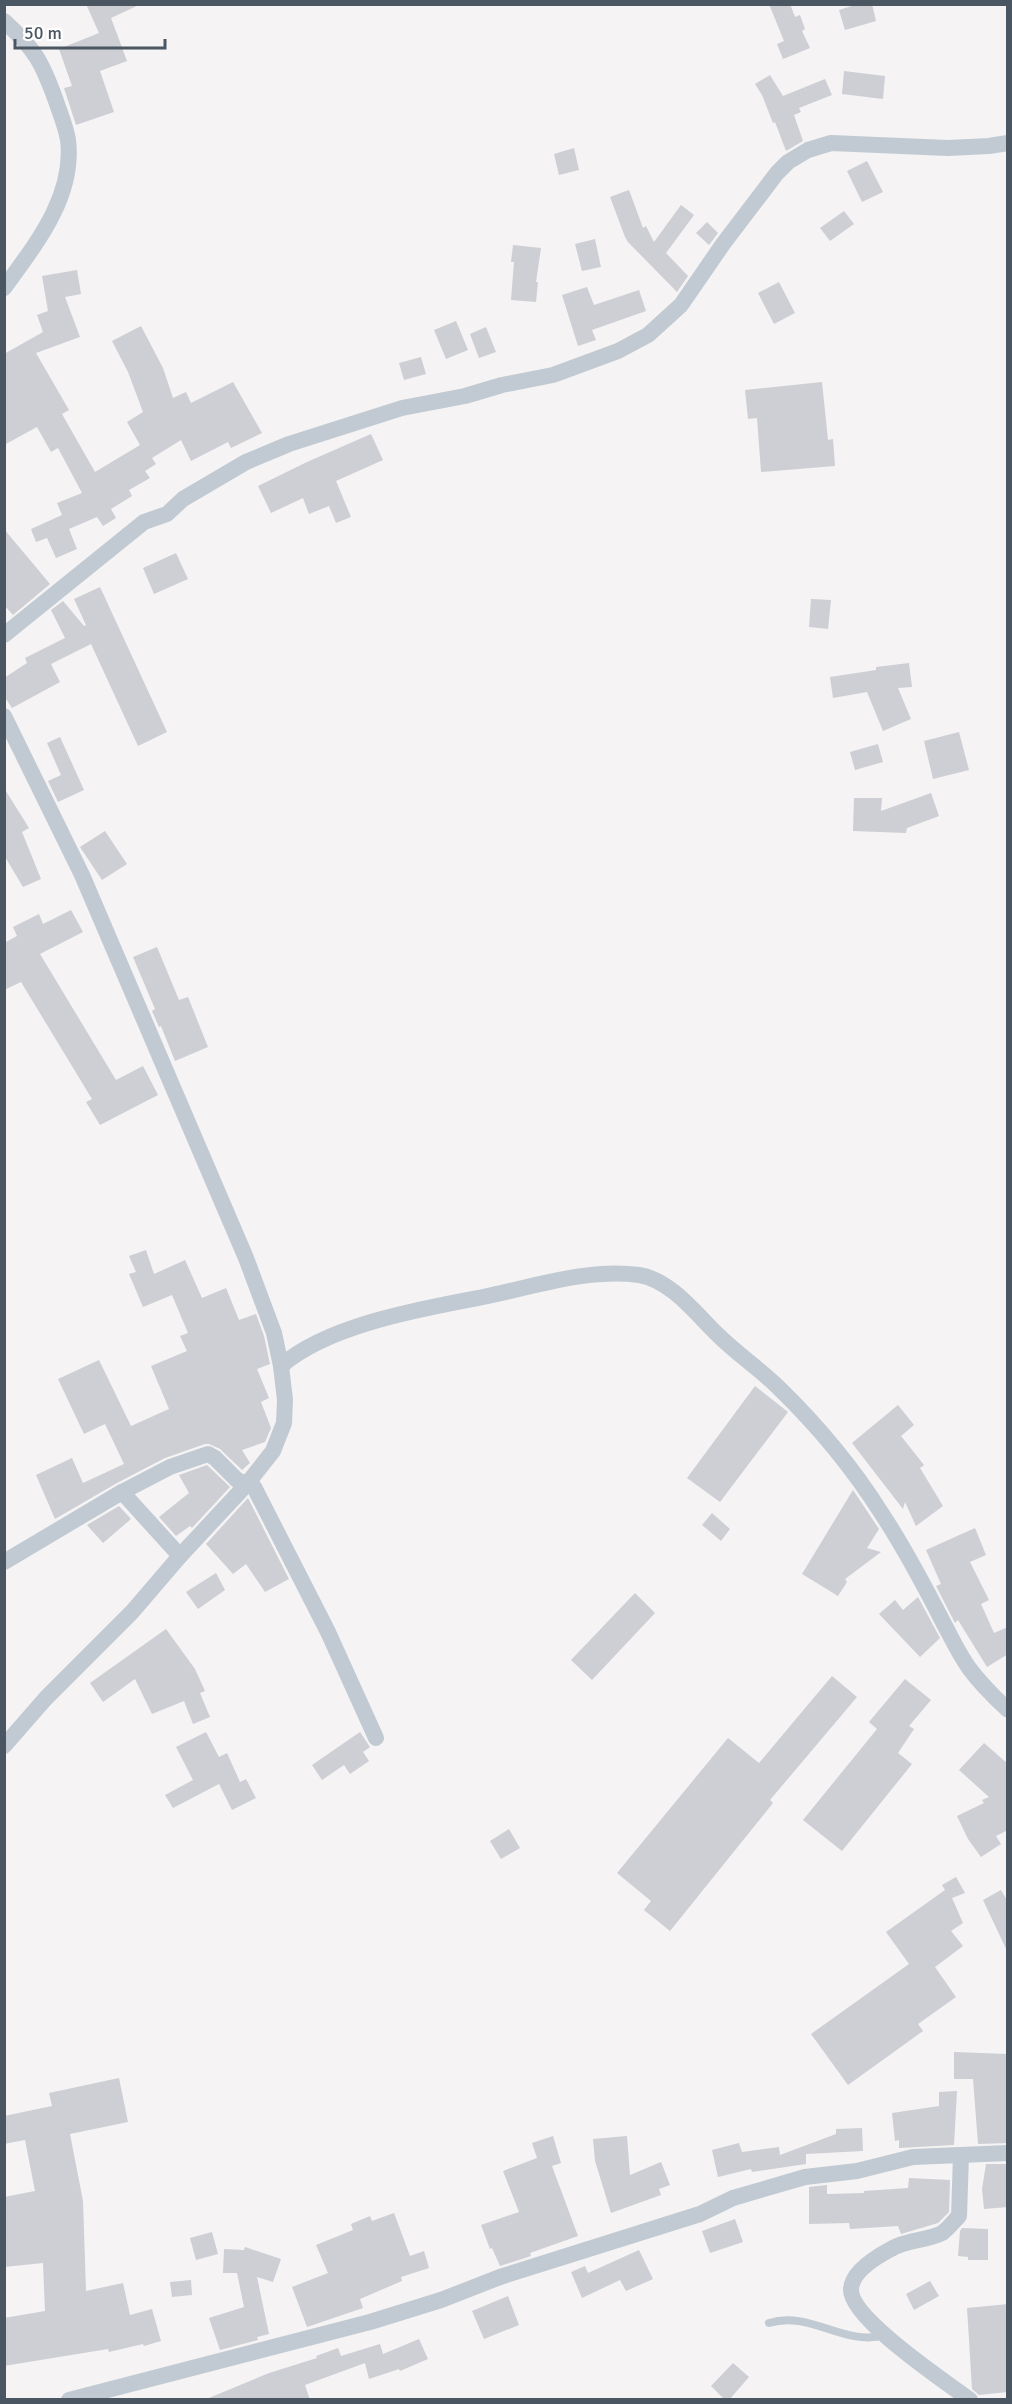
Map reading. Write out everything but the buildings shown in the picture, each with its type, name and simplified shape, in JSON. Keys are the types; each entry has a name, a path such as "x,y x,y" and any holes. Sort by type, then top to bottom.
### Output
{"street":[{"path":"4,21 27,42 42,65 64,124 69,155 68,170 51,219 4,288"},
{"path":"4,635 144,522 167,514 183,499 246,462 289,444 382,413 553,375 618,351 648,335 681,305 723,244 777,173 788,162 808,150 831,143 948,148 989,147 1008,143"},
{"path":"4,716 82,875 246,1258 274,1333 285,1400 284,1423 273,1451 247,1485 180,1556 132,1612 46,1698 4,1746"},
{"path":"281,1366 315,1344 365,1325 423,1309 600,1274 639,1275 655,1281 682,1300 720,1337 778,1386 822,1434 882,1513 905,1550 968,1667 1008,1710"},
{"path":"4,1562 122,1492 170,1467 202,1454 208,1454 215,1458 230,1475 256,1489 298,1570 376,1738"},
{"path":"122,1492 180,1556"},
{"path":"69,2400 370,2322 441,2300 500,2277 700,2214 733,2198 805,2177 857,2171 913,2157 1008,2153"},
{"path":"961,2155 959,2217 943,2233 903,2242 869,2263 852,2283 852,2297 857,2308 885,2335 970,2400"}],"lane":[{"path":"769,2324 792,2319 864,2339 885,2335"}]}
